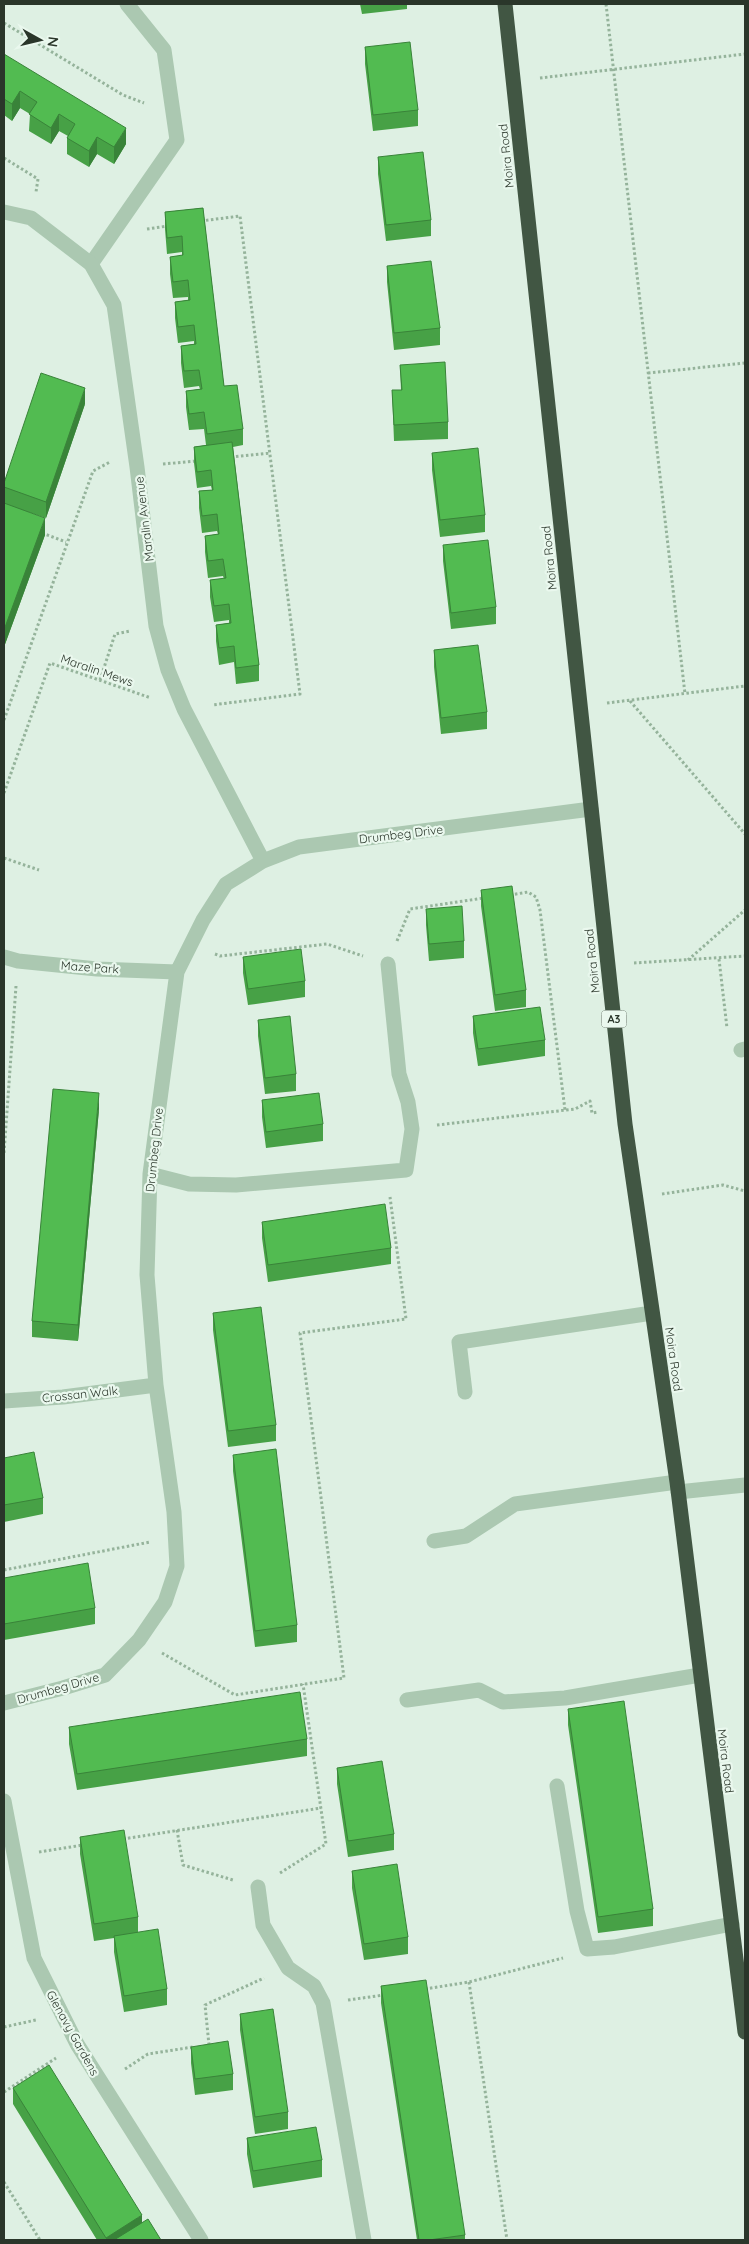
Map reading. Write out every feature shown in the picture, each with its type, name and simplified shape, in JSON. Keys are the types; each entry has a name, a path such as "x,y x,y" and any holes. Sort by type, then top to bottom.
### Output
{"highway":[{"name":"Moira Road","path":"504,4 623,1109 677,1487 745,2032"}],"street":[{"path":"91,264 177,140 164,50 127,4"},
{"name":"Maralin Avenue","path":"4,212 31,218 91,264 114,305 137,467 156,626 168,670 184,709 263,861"},
{"name":"Drumbeg Drive","path":"4,1702 63,1688 105,1674 139,1640 165,1602 177,1566 174,1512 156,1385 147,1275 150,1174 177,972 204,920 226,884 263,861 299,847 591,809"},
{"name":"Maze Park","path":"11,959 97,968 177,972"},
{"path":"150,1174 189,1184 236,1185 406,1170 412,1129 408,1102 399,1074 388,964"},
{"path":"465,1392 459,1342 652,1313"},
{"name":"Crossan Walk","path":"4,1401 63,1397 156,1385"},
{"path":"434,1541 466,1536 515,1504 677,1487 745,1485"},
{"path":"407,1700 479,1690 503,1702 565,1698 700,1674"},
{"path":"557,1786 577,1911 587,1949 614,1947 732,1924"},
{"name":"Glenavy Gardens","path":"4,1801 34,1958 77,2044 201,2240"},
{"path":"258,1887 263,1925 288,1968 314,1986 323,2004 364,2240"}],"path":[{"path":"606,4 685,694"},
{"path":"4,23 123,95 173,113"},
{"path":"513,82 745,54"},
{"path":"4,158 38,178 31,218"},
{"path":"184,709 300,694 240,216 192,223"},
{"path":"122,219 145,229 173,225"},
{"path":"648,373 745,363"},
{"path":"4,720 66,542 93,471 134,448"},
{"path":"222,458 270,453"},
{"path":"137,467 204,460"},
{"path":"40,532 66,542"},
{"path":"100,680 114,634 156,626"},
{"name":"Maralin Mews","path":"4,793 50,663 184,709"},
{"path":"580,706 745,686"},
{"path":"630,701 745,834"},
{"path":"4,858 39,870"},
{"path":"509,895 528,892 536,897 540,910 565,1110"},
{"path":"190,948 220,956 327,944 388,964 410,909 489,898"},
{"path":"688,961 745,910"},
{"path":"608,964 688,961 745,956"},
{"path":"4,1153 11,959"},
{"path":"719,959 729,1049 743,1050"},
{"path":"412,1129 575,1109 590,1101 592,1113 623,1109"},
{"path":"139,1640 235,1695 344,1678 300,1333 406,1319 387,1172"},
{"path":"635,1198 723,1185 745,1191"},
{"path":"4,1570 176,1537"},
{"path":"177,1830 183,1865 258,1887 326,1844 303,1684"},
{"path":"120,1839 321,1808"},
{"path":"14,1856 91,1844"},
{"path":"420,1989 469,1982 560,1959 587,1949"},
{"path":"102,2084 148,2054 210,2045 205,2005 288,1968"},
{"path":"469,1982 507,2240"},
{"path":"323,2004 391,1994"},
{"path":"4,2026 30,2022 60,2012"},
{"path":"4,2092 77,2044"},
{"path":"4,2182 40,2240"}],"building":[{"path":"410,42 418,110 373,115 365,47"},
{"path":"4,54 126,128 114,147 97,137 89,151 67,138 75,124 59,114 51,128 29,114 37,102 20,91 12,104 4,99"},
{"path":"423,152 431,220 386,225 378,157"},
{"path":"203,208 224,386 237,385 243,429 207,434 204,412 189,414 186,391 202,389 199,370 184,371 181,346 196,344 194,325 178,327 175,302 190,300 188,280 173,282 170,257 183,255 182,236 167,238 165,212"},
{"path":"431,261 440,328 394,333 387,266"},
{"path":"445,362 448,422 394,425 392,390 402,390 400,365"},
{"path":"41,373 85,388 46,502 4,487"},
{"path":"232,442 259,665 236,668 234,646 219,648 216,625 231,623 229,604 214,606 210,580 226,578 223,559 208,561 205,536 219,534 217,514 202,516 199,491 213,490 211,470 197,472 194,447"},
{"path":"478,448 485,515 440,520 432,453"},
{"path":"4,503 45,518 4,630"},
{"path":"488,540 496,607 451,613 443,545"},
{"path":"478,645 487,712 441,718 434,650"},
{"path":"512,886 526,990 495,995 481,890"},
{"path":"462,906 464,941 429,944 426,909"},
{"path":"301,949 305,981 248,989 243,957"},
{"path":"540,1007 545,1040 478,1049 473,1016"},
{"path":"290,1016 296,1074 265,1078 258,1020"},
{"path":"53,1089 99,1093 78,1325 32,1321"},
{"path":"319,1093 323,1124 266,1132 262,1100"},
{"path":"385,1204 391,1248 268,1265 262,1222"},
{"path":"261,1307 276,1425 228,1431 213,1313"},
{"path":"276,1449 297,1625 255,1631 233,1455"},
{"path":"34,1452 43,1498 4,1505 4,1458"},
{"path":"88,1563 95,1608 4,1624 4,1578"},
{"path":"300,1692 307,1739 77,1774 69,1727"},
{"path":"624,1701 653,1909 598,1917 568,1709"},
{"path":"382,1761 394,1834 348,1841 337,1768"},
{"path":"124,1830 138,1917 94,1924 80,1837"},
{"path":"397,1864 408,1937 364,1944 352,1871"},
{"path":"158,1929 167,1989 124,1996 114,1936"},
{"path":"426,1980 465,2235 419,2240 381,1986"},
{"path":"273,2009 288,2112 255,2117 240,2014"},
{"path":"228,2041 233,2074 195,2079 191,2047"},
{"path":"49,2065 142,2215 106,2238 13,2088"},
{"path":"316,2127 322,2160 253,2171 247,2138"},
{"path":"148,2219 161,2240 114,2240"}]}
